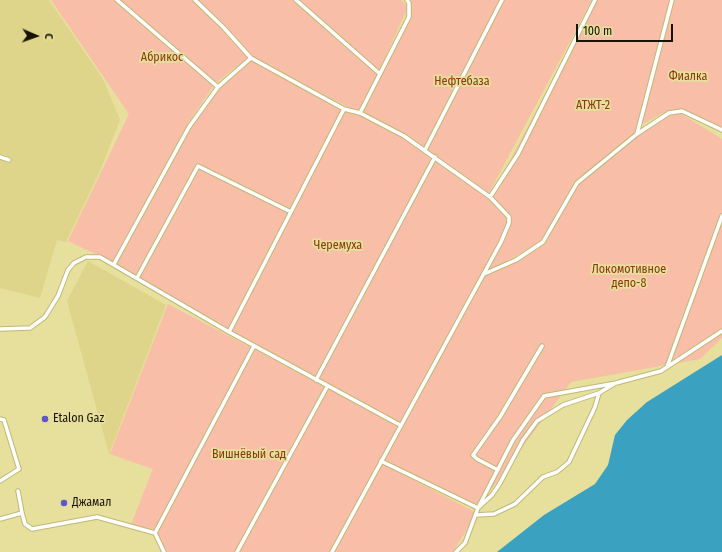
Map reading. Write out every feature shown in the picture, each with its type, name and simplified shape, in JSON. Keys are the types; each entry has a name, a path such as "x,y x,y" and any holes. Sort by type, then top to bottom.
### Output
{"lane":[{"path":"117,0 218,87"},
{"path":"195,0 251,58 344,109 360,113 404,136 490,197 509,217 509,223 501,242 332,552"},
{"path":"296,0 380,74"},
{"path":"360,113 409,17 409,3 407,0"},
{"path":"424,150 502,0"},
{"path":"490,197 518,154 595,0"},
{"path":"637,134 672,0"},
{"path":"114,264 189,127 218,87 251,58"},
{"path":"229,332 344,109"},
{"path":"484,274 516,260 543,242 577,183 637,134 669,113 682,112 722,130"},
{"path":"0,157 9,160"},
{"path":"316,380 434,157"},
{"path":"138,278 198,166 291,212"},
{"path":"667,367 722,216"},
{"path":"0,329 30,328 45,316 58,296 68,270 74,263 86,257 100,257 229,332 400,425"},
{"path":"456,552 465,543 478,508 513,440 544,396 616,383 661,371 722,331"},
{"path":"155,532 254,346"},
{"path":"498,470 477,459 473,455 500,417 542,346"},
{"path":"478,508 492,495 499,485 523,440 537,421 563,405 599,393 616,383"},
{"path":"237,552 328,387"},
{"path":"476,515 494,514 515,504 543,477 557,472 569,462 595,407 599,393"},
{"path":"0,418 4,420 19,469 0,481"},
{"path":"381,461 478,508"},
{"path":"18,491 25,524 32,529 97,517 155,532"},
{"path":"0,519 22,513"},
{"path":"155,532 164,552"}],"shaded area":[{"path":"0,0 49,0 103,79 120,120 100,171 66,242 57,240 40,298 0,288"},
{"path":"88,261 166,305 109,454 67,301"}],"green space":[{"name":"Черемуха","path":"51,0 401,0 408,7 360,113 404,136 490,197 509,217 509,223 484,274 400,425 327,387 114,264 189,127 218,87 250,58 233,69 214,85 187,125 114,263 68,241 129,114","holes":["260,62 358,112 344,109"]},
{"name":"Нефтебаза","path":"411,0 592,0 489,193 405,135 361,113 411,17"},
{"name":"АТЖТ-2","path":"594,0 670,0 635,133 575,183 545,236 540,242 488,272 512,222 510,215 491,197"},
{"name":"Фиалка","path":"674,0 722,0 722,132 701,119 682,111 665,112 639,126"},
{"name":"Локомотивное депо-8","path":"680,113 722,139 722,338 700,359 571,382 478,507 382,461 484,276 539,248 576,185 665,114"},
{"name":"Вишнёвый сад","path":"168,304 398,425 379,462 477,513 453,552 162,552 154,534 130,527 153,469 110,454"}],"water":[{"path":"722,355 722,552 497,552 544,515 595,484 608,465 615,435 627,420 647,402"}],"place":[{"name":"Etalon Gaz","path":"45,419"},
{"name":"Джамал","path":"64,503"}],"park label":[{"name":"Абрикос","path":"162,58"}]}
